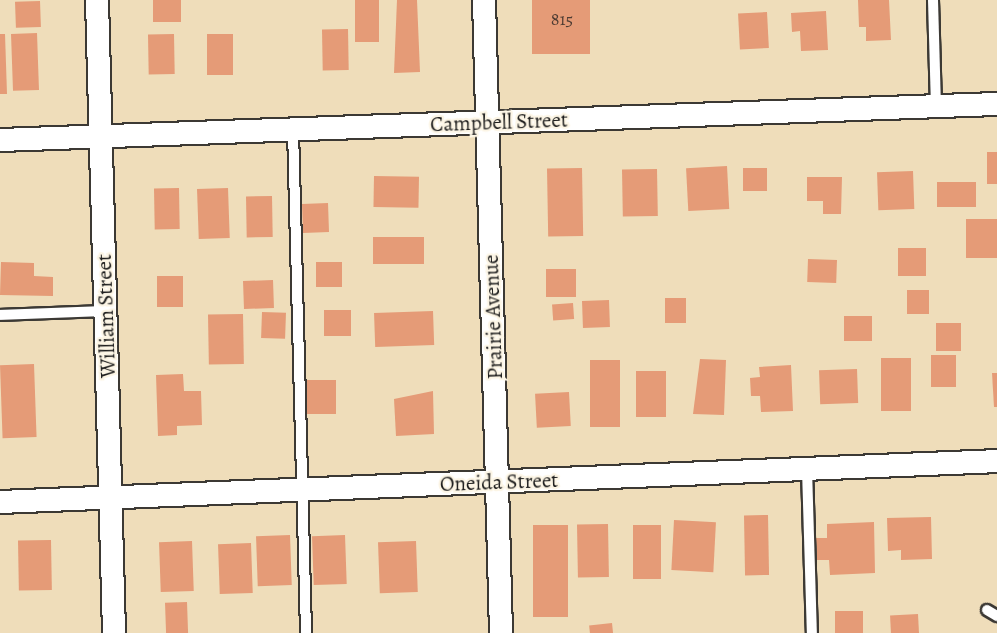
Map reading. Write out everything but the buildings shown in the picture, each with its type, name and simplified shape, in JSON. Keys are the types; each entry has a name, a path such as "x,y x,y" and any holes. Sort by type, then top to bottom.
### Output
{"street":[{"name":"William Street","path":"97,0 114,633"},
{"name":"Prairie Avenue","path":"484,0 501,633"},
{"name":"Campbell Street","path":"0,140 997,104"},
{"name":"Oneida Street","path":"0,502 997,462"}],"lane":[{"path":"933,0 936,106"},
{"path":"293,129 299,490 306,633"},
{"path":"0,315 105,311"},
{"path":"807,469 812,633"}]}
